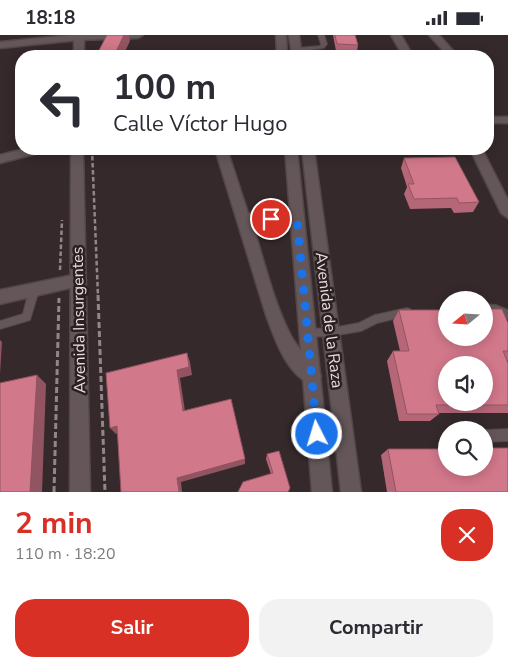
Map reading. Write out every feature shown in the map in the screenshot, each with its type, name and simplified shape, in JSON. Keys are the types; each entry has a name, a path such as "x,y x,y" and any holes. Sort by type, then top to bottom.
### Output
{"street":[{"path":"0,45 79,36 138,35"},
{"path":"281,35 282,50"},
{"path":"294,35 296,50"},
{"path":"396,35 405,50"},
{"path":"434,35 448,50"},
{"path":"79,36 79,50"},
{"path":"494,120 508,120"},
{"path":"0,159 15,155"},
{"name":"Avenida Insurgentes","path":"77,155 80,492"},
{"path":"224,155 274,315 284,341 296,360 312,376"},
{"name":"Avenida de la Raza","path":"291,155 309,333 322,492"},
{"name":"Avenida de la Raza","path":"309,155 351,492"},
{"path":"479,155 508,213"},
{"path":"244,218 297,219"},
{"path":"0,297 78,280"}],"lane":[{"path":"310,50 322,47 324,44 321,35"},
{"path":"0,325 27,317 34,290"},
{"path":"493,309 508,315"},
{"path":"309,333 332,332 361,327 386,315 421,311"},
{"path":"493,436 508,435"}],"path":[{"path":"92,155 104,492"},
{"path":"54,492 62,217"}],"building":[{"path":"107,35 124,35 117,50 99,50"},
{"path":"335,35 355,35 358,45 337,44"},
{"path":"455,157 479,202 459,203 457,198 414,199 408,184 414,184 404,158"},
{"path":"493,309 502,309 508,323 508,351 503,351 508,363 508,405 493,405 493,356 438,356 438,405 436,405 439,414 407,414 393,351 409,351 399,310 438,310 438,346 493,346"},
{"path":"187,353 189,367 177,370 183,411 231,399 245,459 177,478 179,492 121,492 117,426 110,428 106,373"},
{"path":"37,375 30,492 0,492 0,383"},
{"path":"493,448 508,448 508,492 396,492 388,449 438,449 438,476 493,476"},
{"path":"279,451 290,488 288,492 238,492 243,482 273,473 267,454"}],"route":[{"path":"271,219 297,219 317,434"}]}
